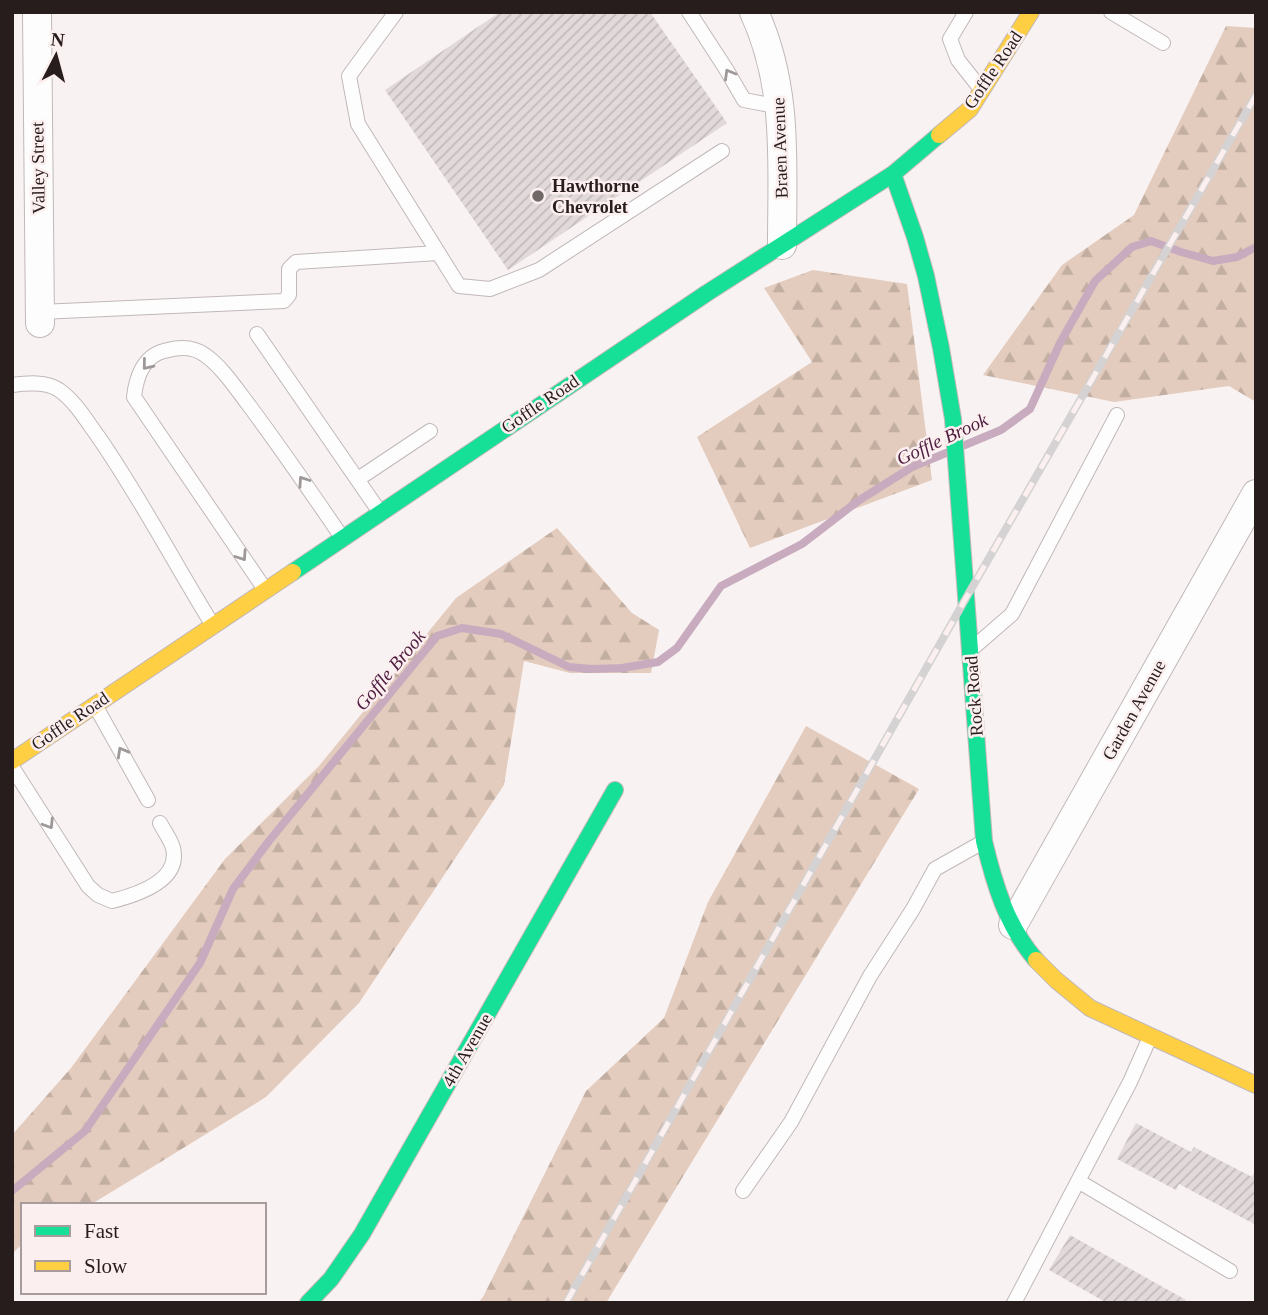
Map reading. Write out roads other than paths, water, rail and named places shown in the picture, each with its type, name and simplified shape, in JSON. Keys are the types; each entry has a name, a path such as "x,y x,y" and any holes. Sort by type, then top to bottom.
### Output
{"street":[{"name":"Valley Street","path":"37,12 40,318"},
{"name":"Braen Avenue","path":"754,12 772,63 781,107 782,245"},
{"name":"Goffle Road","path":"12,761 708,293 893,174 970,109 1031,12"},
{"name":"Rock Road","path":"893,174 926,277 953,419 984,841 990,865 1013,925 1024,946 1042,967 1090,1008 1255,1084"},
{"name":"Garden Avenue","path":"1013,925 1256,494"},
{"name":"4th Avenue","path":"308,1303 327,1283 362,1234 615,790"}],"lane":[{"path":"396,12 349,76 358,124 459,286 490,289 539,270 722,151"},
{"path":"689,12 744,100 781,107"},
{"path":"966,12 950,39 958,60 982,91"},
{"path":"1111,12 1163,43"},
{"path":"40,318 284,301 289,295 289,269 296,262 438,253"},
{"path":"257,334 380,512"},
{"path":"265,589 134,397 136,382 144,364 160,351 184,347 204,353 227,376 275,439 342,537"},
{"path":"12,385 32,382 58,388 75,404 119,467 213,625"},
{"path":"971,650 1012,614 1117,415"},
{"path":"358,479 430,431"},
{"path":"94,705 148,800"},
{"path":"12,767 88,886 98,895 112,901 133,896 165,877 174,863 173,847 160,823"},
{"path":"743,1191 791,1122 870,976 935,869 984,841"},
{"path":"1014,1303 1130,1082 1150,1037"},
{"path":"1078,1181 1230,1271"}],"waterway":[{"name":"Goffle Brook","path":"965,445 1001,430 1030,409 1060,343 1095,281 1132,247 1151,241 1213,261 1237,257 1256,247"},
{"name":"Goffle Brook","path":"12,1191 85,1131 200,963 233,889 269,841 437,636 462,628 501,634 569,667 622,668 658,662 677,648 721,586 802,544 858,501 912,467 946,453"}],"railway":[{"path":"566,1303 966,598 1256,95"}],"place":[{"name":"Hawthorne Chevrolet","path":"538,196"}]}
